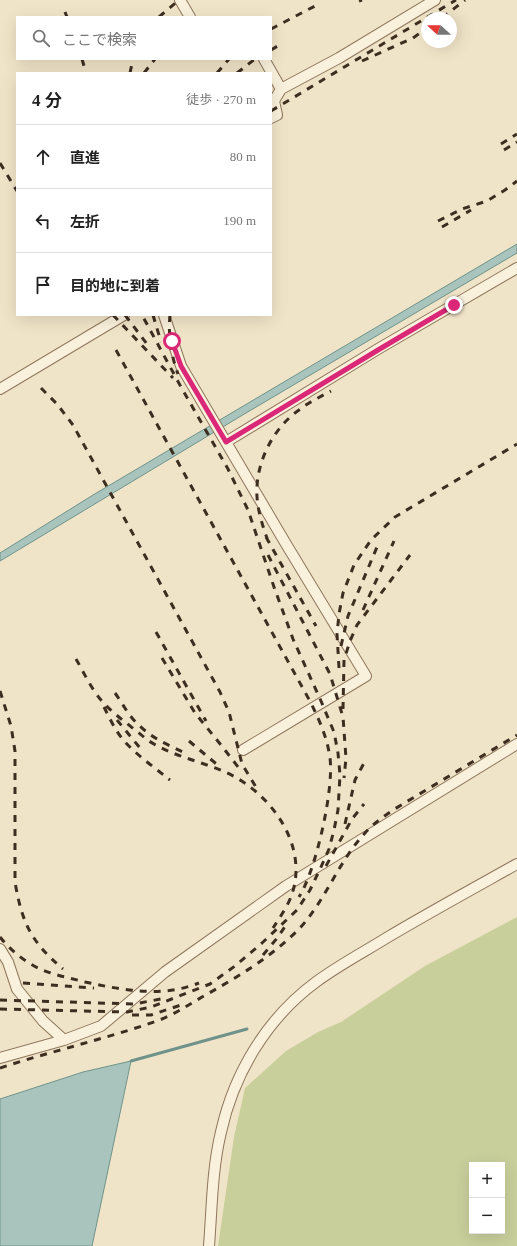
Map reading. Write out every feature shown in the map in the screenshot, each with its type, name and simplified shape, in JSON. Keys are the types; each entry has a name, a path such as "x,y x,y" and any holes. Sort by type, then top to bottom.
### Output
{"street":[{"path":"180,0 189,16"},
{"path":"272,118 277,115 274,101 281,89 338,58 435,0"},
{"path":"265,60 271,72"},
{"path":"272,73 281,89"},
{"path":"226,442 517,268"},
{"path":"0,389 122,316"},
{"path":"164,316 181,366 366,676 243,750"},
{"path":"0,1058 64,1040 102,1026 165,972 286,886 517,744"},
{"path":"209,1246 216,1154 220,1132 234,1088 246,1062 281,1013 327,974 412,923 517,864"},
{"path":"0,949 8,962 17,989 42,1021 64,1040"}],"green space":[{"path":"517,917 517,1246 218,1246 234,1137 245,1088 286,1051 318,1032 341,1022 425,966"}],"water":[{"path":"517,244 517,253 246,413 0,561 0,553 93,495"},
{"path":"131,1061 92,1246 0,1246 0,1099 83,1072"}],"waterway":[{"path":"131,1061 247,1029"}],"railway":[{"path":"160,16 179,0"},
{"path":"272,110 456,0"},
{"path":"450,12 465,0"},
{"path":"272,28 315,6"},
{"path":"65,12 67,16"},
{"path":"362,61 413,38 421,32"},
{"path":"272,49 281,44"},
{"path":"82,60 86,72"},
{"path":"130,72 133,60"},
{"path":"145,72 154,60"},
{"path":"218,72 228,60"},
{"path":"238,72 254,60"},
{"path":"501,144 517,134"},
{"path":"504,150 517,142"},
{"path":"0,163 16,189"},
{"path":"438,221 462,209 487,201 517,181"},
{"path":"442,227 471,210"},
{"path":"114,316 173,378"},
{"path":"126,316 147,344"},
{"path":"0,1009 127,1012 151,1007 210,984 235,966 297,910 310,890 321,867 329,849 334,830 338,810 340,775 334,732 293,639 248,510 228,469 143,316"},
{"path":"153,316 161,342"},
{"path":"170,316 169,330 171,345 178,374"},
{"path":"116,350 311,703 325,736 329,750 331,772 326,809 312,868 299,897"},
{"path":"41,388 57,404 73,425 220,692 229,712 242,764 259,792"},
{"path":"268,541 260,514 257,497 259,472 267,448 273,437 289,418 307,404 331,391"},
{"path":"339,668 337,634 343,593 354,565 371,540 395,517 517,444"},
{"path":"266,537 316,626"},
{"path":"363,610 394,541"},
{"path":"341,646 348,616 377,547"},
{"path":"268,555 330,674 343,717 346,758 344,778"},
{"path":"343,709 344,660 350,641 357,625 410,555"},
{"path":"156,632 206,721"},
{"path":"162,658 195,713 242,772"},
{"path":"76,659 91,686 101,700 147,740 167,751 216,768 241,781 256,792 270,806 281,821 290,838 295,857 296,875 292,894 284,911 273,928"},
{"path":"0,691 11,726 15,751 15,882 18,896 21,909 30,931 43,950 63,969"},
{"path":"115,693 133,719 145,730 160,741 183,752"},
{"path":"104,707 116,730 125,742 170,780"},
{"path":"117,720 140,748"},
{"path":"0,1068 118,1034 157,1021 180,1010 240,975 276,950 308,919 355,844 375,824 393,810 517,735"},
{"path":"189,741 220,767"},
{"path":"345,824 355,780 364,763"},
{"path":"326,866 352,819 364,804"},
{"path":"263,955 286,925"},
{"path":"0,937 13,951 34,966 51,973 85,982 114,988 142,991 185,988 199,983"},
{"path":"23,983 94,988"},
{"path":"0,1000 134,1004 161,999"},
{"path":"132,1015 151,1015 181,1005"}],"route":[{"path":"172,341 181,366 226,442 454,305"}]}
